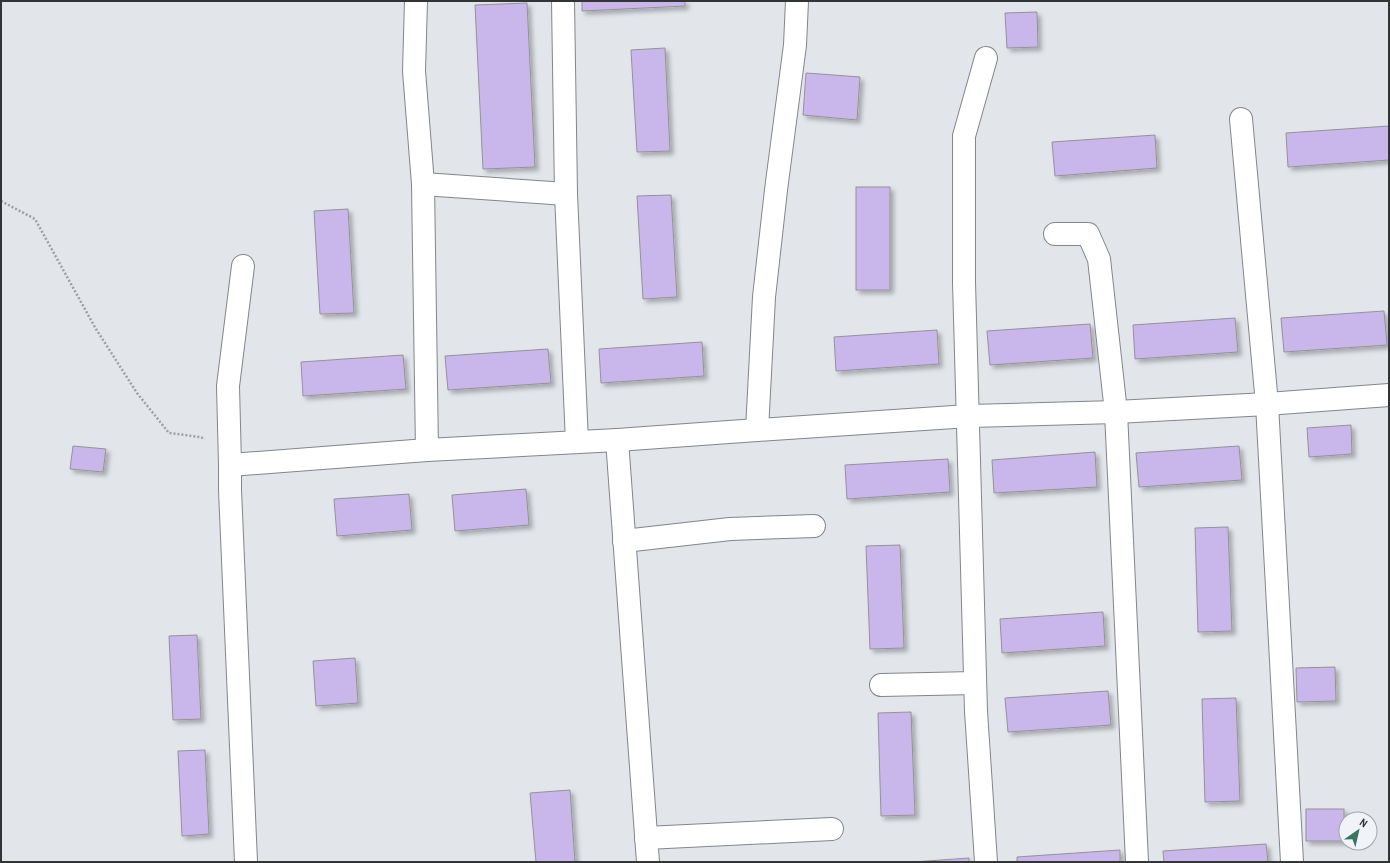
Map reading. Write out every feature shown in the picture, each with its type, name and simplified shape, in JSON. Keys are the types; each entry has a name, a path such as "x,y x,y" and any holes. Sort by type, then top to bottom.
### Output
{"street":[{"path":"416,1 414,71 423,184 427,450"},
{"path":"563,1 566,194 577,442"},
{"path":"757,430 764,297 795,45 797,1"},
{"path":"986,58 964,136 964,282 969,416 975,683 986,862"},
{"path":"1241,119 1267,404 1292,862"},
{"path":"423,184 566,194"},
{"path":"1055,234 1088,234 1099,259 1116,412 1137,862"},
{"path":"243,266 228,386 230,490 246,862"},
{"path":"230,457 427,450 617,440 969,416 1116,412 1267,404 1389,394"},
{"path":"617,440 648,862"},
{"path":"624,541 730,529 814,526"},
{"path":"881,685 975,683"},
{"path":"646,838 832,830"}],"path":[{"path":"1,201 35,219 96,329 137,393 169,433 200,437 230,457"}],"building":[{"path":"582,1 685,1 685,6 582,11"},
{"path":"527,3 535,167 483,169 475,5"},
{"path":"1037,12 1038,47 1007,48 1005,13"},
{"path":"665,48 670,151 637,152 631,50"},
{"path":"806,73 860,77 857,120 803,115"},
{"path":"1389,126 1389,160 1288,167 1286,133"},
{"path":"1155,135 1157,168 1055,176 1052,142"},
{"path":"856,187 890,187 890,290 856,290"},
{"path":"671,195 677,297 643,299 637,196"},
{"path":"348,209 354,313 320,314 314,211"},
{"path":"1384,311 1387,345 1284,352 1281,318"},
{"path":"1235,318 1238,352 1135,359 1133,325"},
{"path":"1090,324 1093,358 990,365 987,331"},
{"path":"937,330 939,364 836,371 834,337"},
{"path":"702,342 704,376 601,383 599,349"},
{"path":"548,349 551,383 448,390 445,356"},
{"path":"403,355 406,389 303,396 301,362"},
{"path":"1351,425 1352,454 1309,457 1307,428"},
{"path":"73,446 106,449 103,472 70,469"},
{"path":"1239,446 1242,480 1139,487 1136,453"},
{"path":"1095,452 1097,487 994,493 992,460"},
{"path":"948,459 950,492 847,499 845,465"},
{"path":"526,489 529,525 455,531 452,495"},
{"path":"409,494 412,530 337,536 334,499"},
{"path":"1228,527 1232,631 1198,632 1195,528"},
{"path":"900,545 904,648 870,649 866,546"},
{"path":"1103,612 1105,646 1002,653 1000,619"},
{"path":"197,635 201,719 173,720 169,636"},
{"path":"355,658 358,703 316,706 313,661"},
{"path":"1335,667 1336,701 1297,702 1296,668"},
{"path":"1108,691 1111,725 1008,732 1005,698"},
{"path":"1236,698 1240,801 1205,802 1202,699"},
{"path":"911,712 915,815 881,816 878,713"},
{"path":"205,750 209,834 182,836 178,751"},
{"path":"570,790 575,862 536,862 530,793"},
{"path":"1306,809 1344,809 1344,811 1338,811 1338,841 1306,841"},
{"path":"1266,844 1268,862 1164,862 1163,851"},
{"path":"1120,850 1120,862 1017,862 1017,857"},
{"path":"969,858 969,862 913,862"}]}
